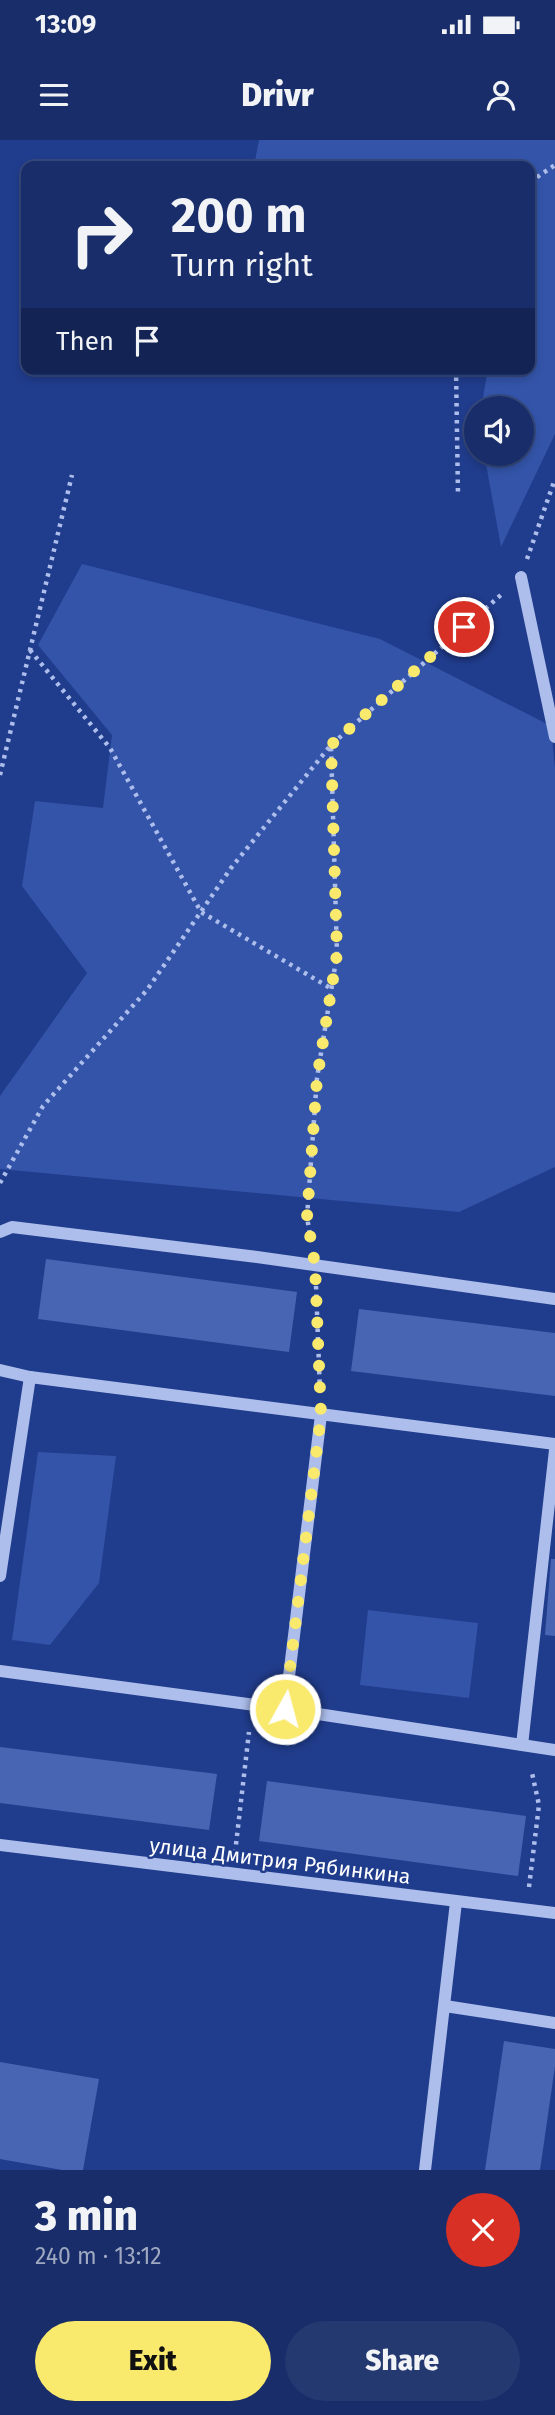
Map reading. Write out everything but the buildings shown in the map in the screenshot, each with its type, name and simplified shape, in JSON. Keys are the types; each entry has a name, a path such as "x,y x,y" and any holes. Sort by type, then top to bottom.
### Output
{"street":[{"path":"522,577 555,737"},
{"path":"0,1232 12,1227 315,1265 555,1299"},
{"path":"0,1370 30,1377 555,1444"},
{"path":"0,1576 30,1377"},
{"path":"285,1709 321,1415"},
{"path":"522,1745 555,1450"},
{"path":"0,1671 285,1709 555,1750"},
{"name":"улица Дмитрия Рябинкина","path":"0,1845 555,1913"},
{"path":"425,2170 456,1902"},
{"path":"445,2006 555,2023"}],"path":[{"path":"535,179 555,165"},
{"path":"456,375 458,495"},
{"path":"0,775 72,475"},
{"path":"0,1183 43,1106 147,990 231,868 331,745 522,577 555,479"},
{"path":"30,650 110,748 201,912 332,989"},
{"path":"321,1415 315,1265 307,1217 317,1079 337,954 331,745"},
{"path":"234,1856 249,1732"},
{"path":"528,1890 539,1805 531,1773"}],"shaded area":[{"path":"259,140 555,140 555,434 501,547 486,466 534,466 534,396 483,396 487,375 535,375 535,161 255,161"},
{"path":"82,564 380,639 551,726 555,769 555,1167 459,1212 0,1169 0,1096 87,973 22,886 35,801 103,808 112,735 38,645"},
{"path":"38,1452 116,1456 99,1583 50,1645 12,1640"},
{"path":"368,1610 478,1623 469,1698 360,1685"}],"route":[{"path":"285,1709 321,1415 315,1265 307,1217 317,1079 337,954 331,745 464,627"}]}
